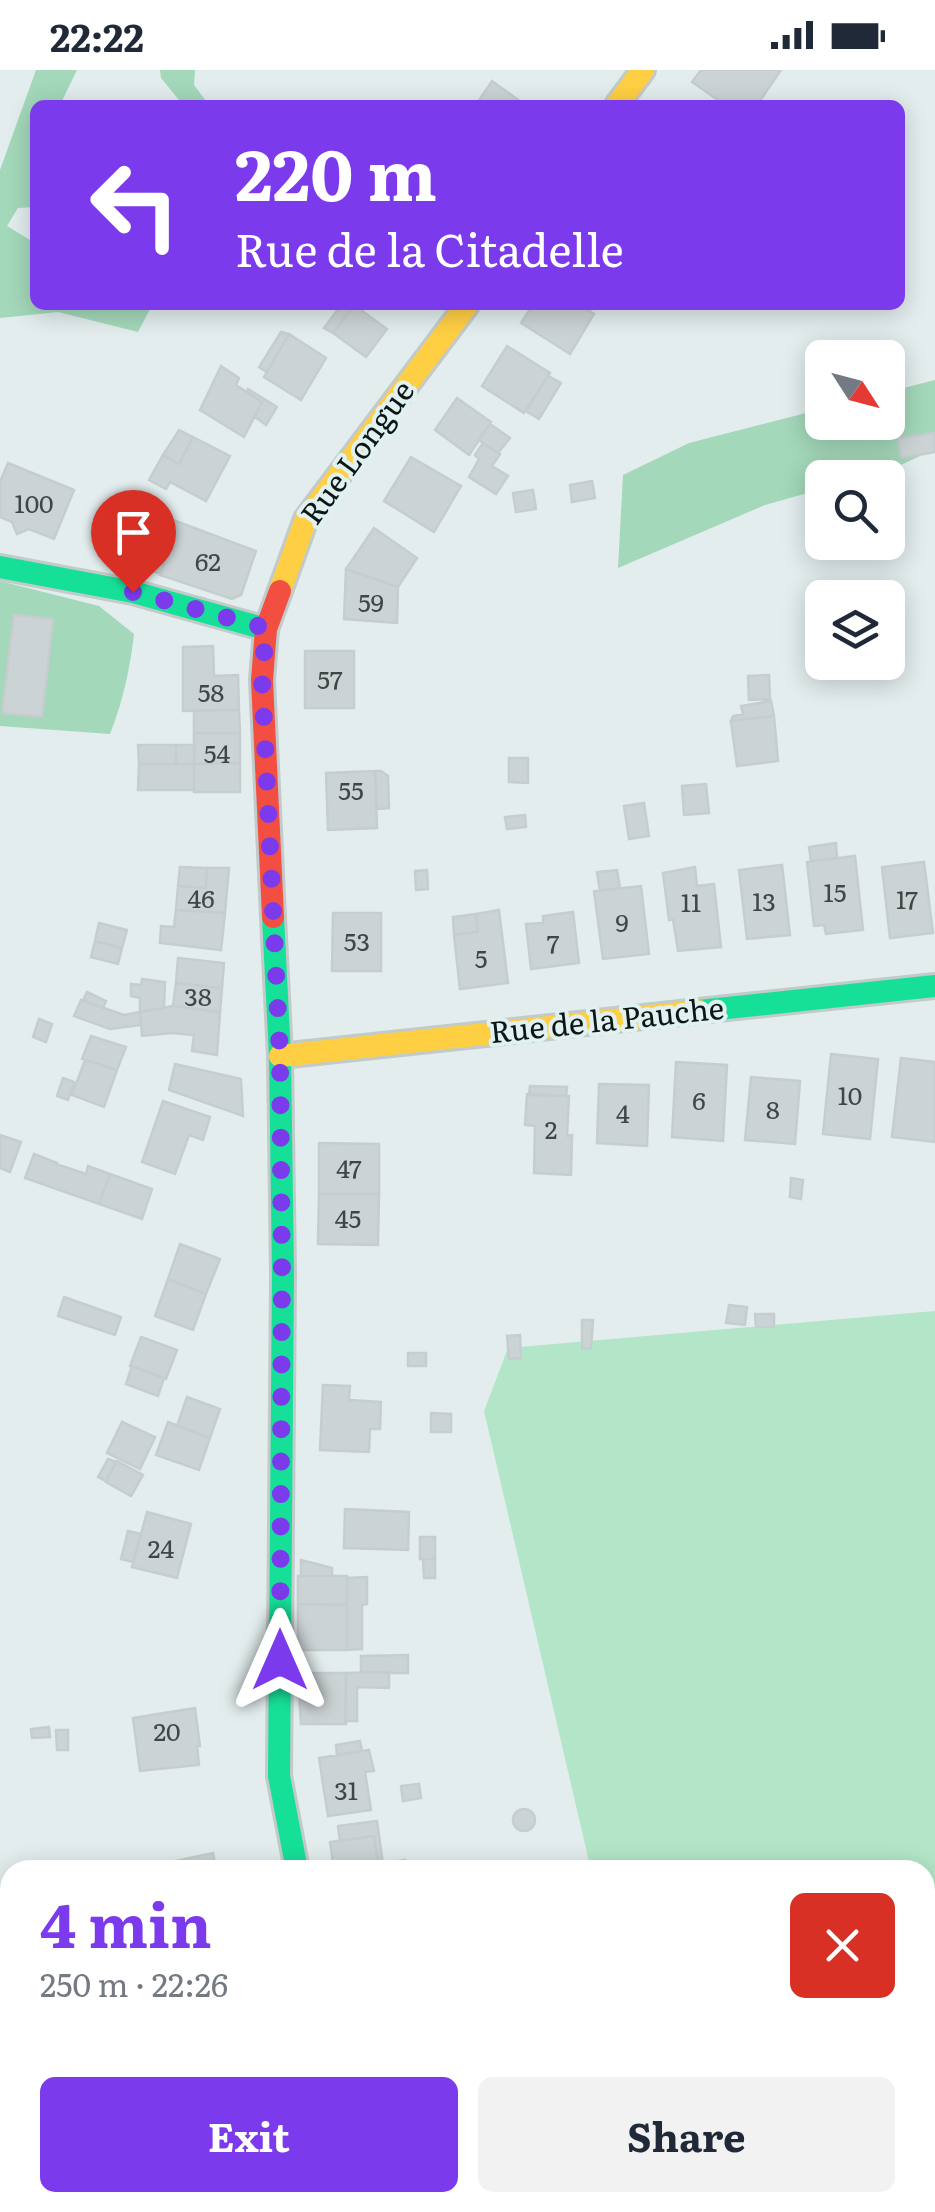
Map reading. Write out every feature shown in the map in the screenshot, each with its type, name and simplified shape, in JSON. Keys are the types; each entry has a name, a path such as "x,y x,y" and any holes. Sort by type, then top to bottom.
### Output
{"street":[{"path":"621,100 643,70"},
{"name":"Rue Longue","path":"295,1860 278,1776 280,1056 262,680 266,628 306,519 462,310"},
{"path":"0,567 133,592 266,628"},
{"name":"Rue de la Pauche","path":"280,1056 935,986"}],"green space":[{"path":"36,70 77,70 62,100 30,100 30,207 18,208 7,226 30,240 30,310 149,310 138,332 58,312 0,318 0,170"},
{"path":"160,70 195,70 194,85 205,100 179,100 161,78"},
{"path":"935,380 935,449 905,463 905,460 805,460 805,494 765,505 618,568 623,475 689,443 805,413 805,440 905,440 905,388"},
{"path":"0,581 99,606 134,634 125,685 110,734 0,726"},
{"path":"935,1311 935,1860 589,1860 484,1411 508,1348"}],"building":[{"path":"701,70 781,70 760,100 718,100 692,82"},
{"path":"492,81 518,100 479,100"},
{"path":"337,310 350,310 333,333 324,328"},
{"path":"350,310 361,310 387,329 366,357 333,333"},
{"path":"530,310 588,310 594,314 570,354 521,323"},
{"path":"281,332 289,334 267,372 259,367"},
{"path":"289,334 326,358 301,400 264,377"},
{"path":"507,346 550,373 524,413 482,386"},
{"path":"221,366 239,378 236,385 262,402 244,437 200,410"},
{"path":"548,376 561,383 539,419 526,411"},
{"path":"248,389 277,407 266,425 255,417 262,402"},
{"path":"457,398 491,422 469,455 435,430"},
{"path":"490,424 510,438 498,453 479,440"},
{"path":"179,430 193,437 179,464 163,455"},
{"path":"934,433 935,452 901,458 898,440"},
{"path":"193,437 230,456 206,501 170,482 166,489 149,480 163,455 179,464"},
{"path":"483,443 500,454 492,466 508,476 496,494 469,477"},
{"path":"411,457 461,486 434,532 384,501"},
{"path":"8,463 74,490 54,539 29,529 17,534 12,522 0,517 0,482"},
{"path":"592,481 595,498 572,502 570,485"},
{"path":"533,490 536,509 516,512 513,493"},
{"path":"116,495 150,509 139,536 169,546 161,574 127,563 137,537 105,524"},
{"path":"149,511 256,551 241,595 232,599 160,575 169,546 139,536"},
{"path":"374,528 417,558 398,587 346,569"},
{"path":"346,569 398,587 397,623 344,619"},
{"path":"14,615 53,619 42,717 2,713"},
{"path":"213,646 214,676 238,675 239,710 183,711 183,647"},
{"path":"305,651 354,651 354,708 305,708"},
{"path":"769,675 770,699 749,700 748,676"},
{"path":"771,701 774,716 731,721 733,716 743,714 741,706"},
{"path":"194,710 239,710 240,733 194,733"},
{"path":"774,716 778,761 737,766 731,721"},
{"path":"194,733 240,733 240,763 194,764"},
{"path":"138,745 176,745 176,764 139,764"},
{"path":"176,745 195,745 194,764 176,764"},
{"path":"509,758 528,758 528,783 509,782"},
{"path":"240,763 240,792 194,792 194,764"},
{"path":"139,764 194,764 194,790 138,790"},
{"path":"375,771 377,828 328,830 326,773"},
{"path":"375,771 388,776 389,808 377,809"},
{"path":"706,784 709,813 684,815 682,786"},
{"path":"644,803 649,836 629,839 624,806"},
{"path":"525,815 526,827 507,829 505,817"},
{"path":"836,843 837,858 811,861 809,847"},
{"path":"855,856 863,930 826,934 824,925 814,926 807,862"},
{"path":"924,862 933,933 890,938 882,867"},
{"path":"782,865 790,935 747,939 739,870"},
{"path":"180,867 207,868 206,888 178,886"},
{"path":"695,867 697,886 714,884 721,947 678,951 663,873"},
{"path":"207,868 229,868 225,913 176,910 178,886 206,888"},
{"path":"427,870 428,889 416,890 415,871"},
{"path":"617,870 620,888 600,891 597,872"},
{"path":"641,886 649,954 603,959 594,891"},
{"path":"176,910 225,913 221,950 160,943 161,926 174,927"},
{"path":"499,910 508,983 460,989 454,935 478,932 476,914"},
{"path":"573,912 579,963 531,969 526,924 543,923 543,916"},
{"path":"333,913 381,913 381,971 332,971"},
{"path":"476,914 478,932 454,935 453,917"},
{"path":"99,923 127,930 122,948 95,941"},
{"path":"95,941 122,948 118,964 91,957"},
{"path":"178,958 224,963 222,988 176,983"},
{"path":"142,979 165,982 164,1008 140,1012 140,998 131,996 131,984 141,985"},
{"path":"176,983 222,988 220,1012 173,1006"},
{"path":"87,992 106,1001 103,1008 83,1001"},
{"path":"81,1000 124,1015 140,1012 141,1025 110,1029 74,1016"},
{"path":"173,1006 220,1012 217,1055 192,1051 194,1035 142,1036 140,1012"},
{"path":"39,1019 52,1024 46,1042 33,1037"},
{"path":"91,1036 126,1047 117,1070 82,1059"},
{"path":"831,1054 878,1059 870,1139 823,1134"},
{"path":"901,1058 935,1062 935,1142 892,1137"},
{"path":"85,1060 117,1070 104,1107 72,1095"},
{"path":"676,1062 727,1065 723,1141 672,1137"},
{"path":"175,1064 241,1079 243,1116 169,1090"},
{"path":"751,1077 800,1081 795,1144 745,1140"},
{"path":"63,1078 74,1082 68,1100 57,1096"},
{"path":"599,1084 649,1085 647,1146 597,1143"},
{"path":"530,1086 567,1087 566,1096 529,1095"},
{"path":"527,1094 569,1096 567,1136 572,1135 571,1175 534,1173 535,1126 525,1125"},
{"path":"163,1101 210,1117 203,1140 189,1135 175,1174 142,1162"},
{"path":"0,1135 21,1142 10,1172 0,1168"},
{"path":"319,1143 379,1144 379,1194 319,1194"},
{"path":"34,1154 86,1174 88,1166 110,1174 99,1204 25,1178"},
{"path":"110,1174 152,1189 142,1219 99,1204"},
{"path":"791,1178 803,1180 801,1199 790,1197"},
{"path":"319,1194 379,1194 378,1245 318,1244"},
{"path":"180,1244 220,1259 206,1294 168,1279"},
{"path":"168,1279 206,1294 193,1330 155,1316"},
{"path":"64,1297 121,1317 115,1335 58,1316"},
{"path":"729,1305 747,1307 745,1325 726,1323"},
{"path":"755,1314 774,1314 774,1327 756,1327"},
{"path":"582,1320 593,1320 591,1348 582,1349"},
{"path":"520,1335 521,1358 509,1359 507,1336"},
{"path":"141,1337 177,1350 166,1379 130,1366"},
{"path":"408,1353 426,1353 426,1366 408,1366"},
{"path":"132,1366 164,1378 158,1396 126,1384"},
{"path":"323,1385 350,1386 349,1400 381,1402 380,1429 370,1429 369,1452 320,1450"},
{"path":"187,1397 220,1409 210,1438 177,1426"},
{"path":"431,1413 451,1414 451,1432 431,1432"},
{"path":"122,1422 155,1437 140,1469 107,1453"},
{"path":"168,1422 210,1438 199,1470 156,1455"},
{"path":"108,1459 116,1462 106,1481 98,1477"},
{"path":"117,1461 143,1475 131,1496 106,1482"},
{"path":"345,1509 409,1512 408,1550 344,1548"},
{"path":"147,1512 191,1524 177,1578 132,1567"},
{"path":"128,1531 141,1534 133,1562 121,1559"},
{"path":"420,1537 435,1537 435,1559 420,1559"},
{"path":"423,1559 435,1559 435,1578 424,1578"},
{"path":"301,1560 332,1568 332,1576 301,1576"},
{"path":"298,1576 347,1576 347,1605 298,1604"},
{"path":"367,1577 367,1604 362,1605 362,1649 347,1650 347,1578"},
{"path":"298,1604 347,1605 347,1650 298,1650"},
{"path":"408,1655 408,1673 361,1673 361,1656"},
{"path":"389,1672 389,1688 357,1687 357,1721 345,1721 346,1673"},
{"path":"298,1673 346,1673 346,1724 301,1724"},
{"path":"195,1708 199,1765 140,1771 133,1718"},
{"path":"49,1727 50,1737 32,1738 31,1729"},
{"path":"56,1730 68,1730 68,1750 57,1750"},
{"path":"360,1741 362,1751 337,1755 336,1745"},
{"path":"369,1750 374,1771 365,1772 371,1810 328,1816 319,1758"},
{"path":"419,1784 421,1798 403,1801 401,1786"},
{"path":"520,1809 528,1809 535,1820 528,1831 520,1831 513,1824 513,1816"},
{"path":"377,1821 382,1860 377,1860 374,1836 340,1841 338,1826"},
{"path":"374,1836 377,1860 333,1860 330,1842"},
{"path":"213,1853 214,1860 181,1860"}],"traffic: fast":[{"path":"0,567 133,592 266,629"},
{"path":"273,917 280,1056 283,1274 279,1776 295,1860"},
{"path":"699,1011 935,986"}],"traffic: slow":[{"path":"621,100 643,70"},
{"path":"280,591 306,519 463,310"},
{"path":"280,1056 699,1011"}],"traffic: jam":[{"path":"273,917 262,680 266,629 280,591"}],"route":[{"path":"133,592 266,628 262,680 280,1056 280,1660"}]}
